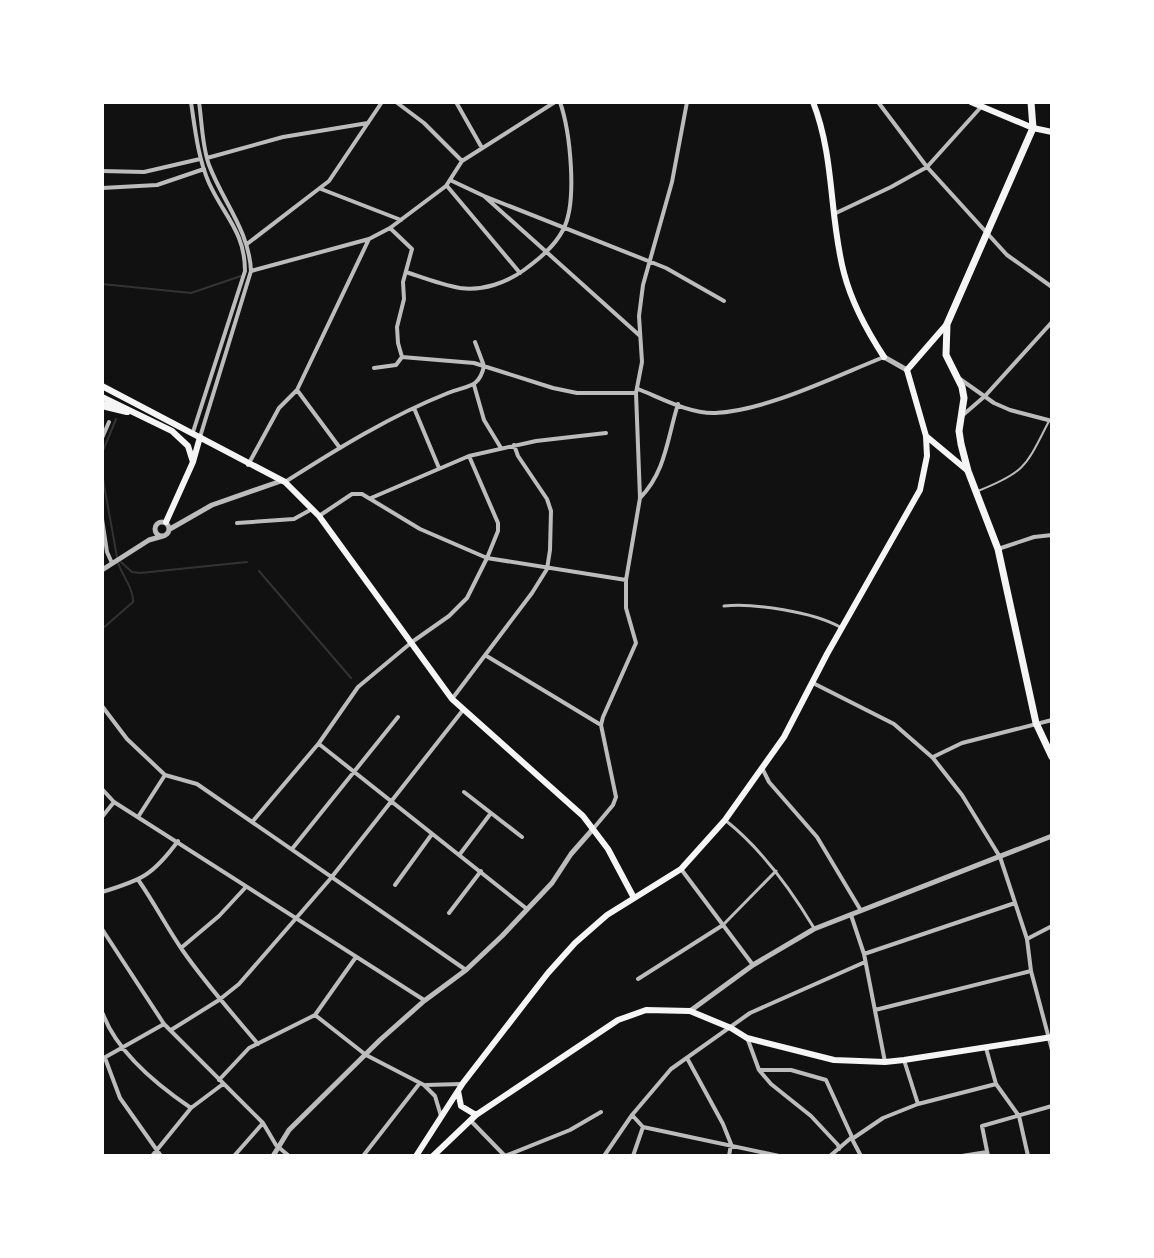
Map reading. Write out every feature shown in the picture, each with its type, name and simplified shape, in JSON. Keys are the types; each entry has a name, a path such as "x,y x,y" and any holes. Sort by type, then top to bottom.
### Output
{"highway":[{"path":"102,405 127,411"}],"main road":[{"path":"813,102 824,134 845,276 865,328 884,357"},
{"path":"971,102 1033,128 1052,132"},
{"path":"416,1156 463,1083 548,973 575,943 607,915 681,869 725,820 790,727 920,490 927,456 926,436 907,370 947,324 1033,128 1031,102"},
{"path":"947,324 946,355 964,398 959,431 968,471 998,549 1036,723 1052,757"},
{"path":"102,386 248,465 284,481 319,516 452,699 583,816 608,849 634,898"},
{"path":"102,397 179,437 188,446 193,462"},
{"path":"168,526 193,462 196,435"},
{"path":"926,436 968,471"},
{"path":"433,1156 473,1118 618,1020 646,1010 690,1011 747,1038 834,1060 904,1060 1050,1037"},
{"path":"458,1091 461,1106 473,1118"}],"street":[{"path":"191,102 200,159 243,244 245,271 196,435"},
{"path":"196,435 251,271 247,244 207,158 199,102"},
{"path":"247,244 321,189 355,145 382,102"},
{"path":"396,102 424,123 462,161"},
{"path":"456,102 482,148"},
{"path":"251,271 369,239 390,228 446,186 462,161 557,102 564,115 569,150 569,212 565,228 546,252 520,273 498,284 461,288 406,272"},
{"path":"273,1156 289,1130 366,1055 424,1001 466,970 527,909 552,883 571,854 613,805 616,797 601,725 636,643 626,608 626,580 640,498 637,391 642,362 643,285 672,182 687,102"},
{"path":"878,102 927,167 1007,255 1052,287"},
{"path":"836,213 927,167 981,107"},
{"path":"207,158 283,137 368,123"},
{"path":"102,171 144,172 200,159"},
{"path":"102,188 157,185 204,169"},
{"path":"450,180 682,276 724,301"},
{"path":"446,186 520,273"},
{"path":"321,189 401,220"},
{"path":"484,196 640,336"},
{"path":"374,368 396,365 402,357 397,327 412,249 390,228"},
{"path":"248,465 279,408 297,390 369,239"},
{"path":"963,415 985,396 1052,322"},
{"path":"102,570 149,540 163,536 168,526 212,505 284,481 414,408 474,385 482,377 484,366 475,342"},
{"path":"402,357 474,363 577,393 637,391 712,413 780,397 884,357 907,370"},
{"path":"958,378 1010,410 1051,419"},
{"path":"474,385 484,420 501,448"},
{"path":"297,390 340,448"},
{"path":"640,498 662,465 678,404"},
{"path":"414,408 439,468"},
{"path":"102,438 109,422"},
{"path":"371,498 469,456 514,445 606,433"},
{"path":"452,699 547,569 551,511 514,445"},
{"path":"253,821 319,743 358,687 449,616 467,598 498,531 496,512 469,456"},
{"path":"319,516 352,494 362,494 420,529 487,558 626,580"},
{"path":"237,523 294,519 312,509"},
{"path":"102,519 107,552 112,563"},
{"path":"149,540 157,523 168,526"},
{"path":"155,529 163,536"},
{"path":"998,549 1041,535 1052,535"},
{"path":"724,606 750,605 827,620 843,628"},
{"path":"485,655 601,725"},
{"path":"813,683 894,724 933,758 962,795 1000,857 1027,939 1031,971 1052,1050"},
{"path":"102,706 127,739 165,775 197,784 466,970"},
{"path":"171,1030 239,984 331,878 463,710"},
{"path":"292,849 398,717"},
{"path":"933,758 962,743 1052,720"},
{"path":"319,743 527,909"},
{"path":"762,768 769,782 817,837 860,909"},
{"path":"138,817 165,775"},
{"path":"102,789 114,802 424,1001"},
{"path":"464,792 522,837"},
{"path":"102,817 114,802"},
{"path":"460,854 491,813"},
{"path":"725,820 740,831 776,871 814,929"},
{"path":"395,885 432,834"},
{"path":"690,1011 753,965 814,929 1052,836"},
{"path":"102,892 139,881 162,863 178,841"},
{"path":"681,869 753,965"},
{"path":"449,913 481,871"},
{"path":"638,979 723,925 776,871"},
{"path":"139,881 181,948 219,1000 229,1007 258,1044"},
{"path":"181,948 219,916 245,888"},
{"path":"864,954 1015,903"},
{"path":"850,913 864,954 885,1062"},
{"path":"1027,939 1052,926"},
{"path":"102,929 164,1024 263,1123 278,1147 289,1156"},
{"path":"164,1024 103,1058 120,1098 156,1155 191,1108 221,1082 249,1048 315,1015 356,957"},
{"path":"604,1156 632,1115 671,1069 687,1057 742,1018 865,962"},
{"path":"875,1010 1031,971"},
{"path":"103,1014 110,1033 148,1074 191,1108"},
{"path":"315,1015 366,1055 422,1085 435,1096 441,1116"},
{"path":"747,1038 759,1070 771,1084 811,1116 839,1149"},
{"path":"986,1048 996,1084 1019,1116 1028,1156"},
{"path":"687,1057 731,1144 729,1156"},
{"path":"904,1060 918,1104"},
{"path":"759,1070 791,1070 826,1080 861,1156"},
{"path":"363,1156 422,1085 463,1083"},
{"path":"830,1156 883,1118 918,1104 996,1084"},
{"path":"962,1156 988,1154 982,1126 1052,1106"},
{"path":"473,1118 505,1156 570,1130 601,1112"},
{"path":"632,1115 643,1127 779,1156"},
{"path":"234,1156 263,1123"},
{"path":"633,1156 643,1127"}],"lane":[{"path":"976,492 1005,480 1026,465 1051,419"}],"waterway":[{"path":"102,284 191,293 241,276"},
{"path":"116,419 102,453 103,479 117,557"},
{"path":"102,629 133,602 117,560"},
{"path":"121,562 132,572 140,573 247,562"},
{"path":"259,571 351,678"}]}
